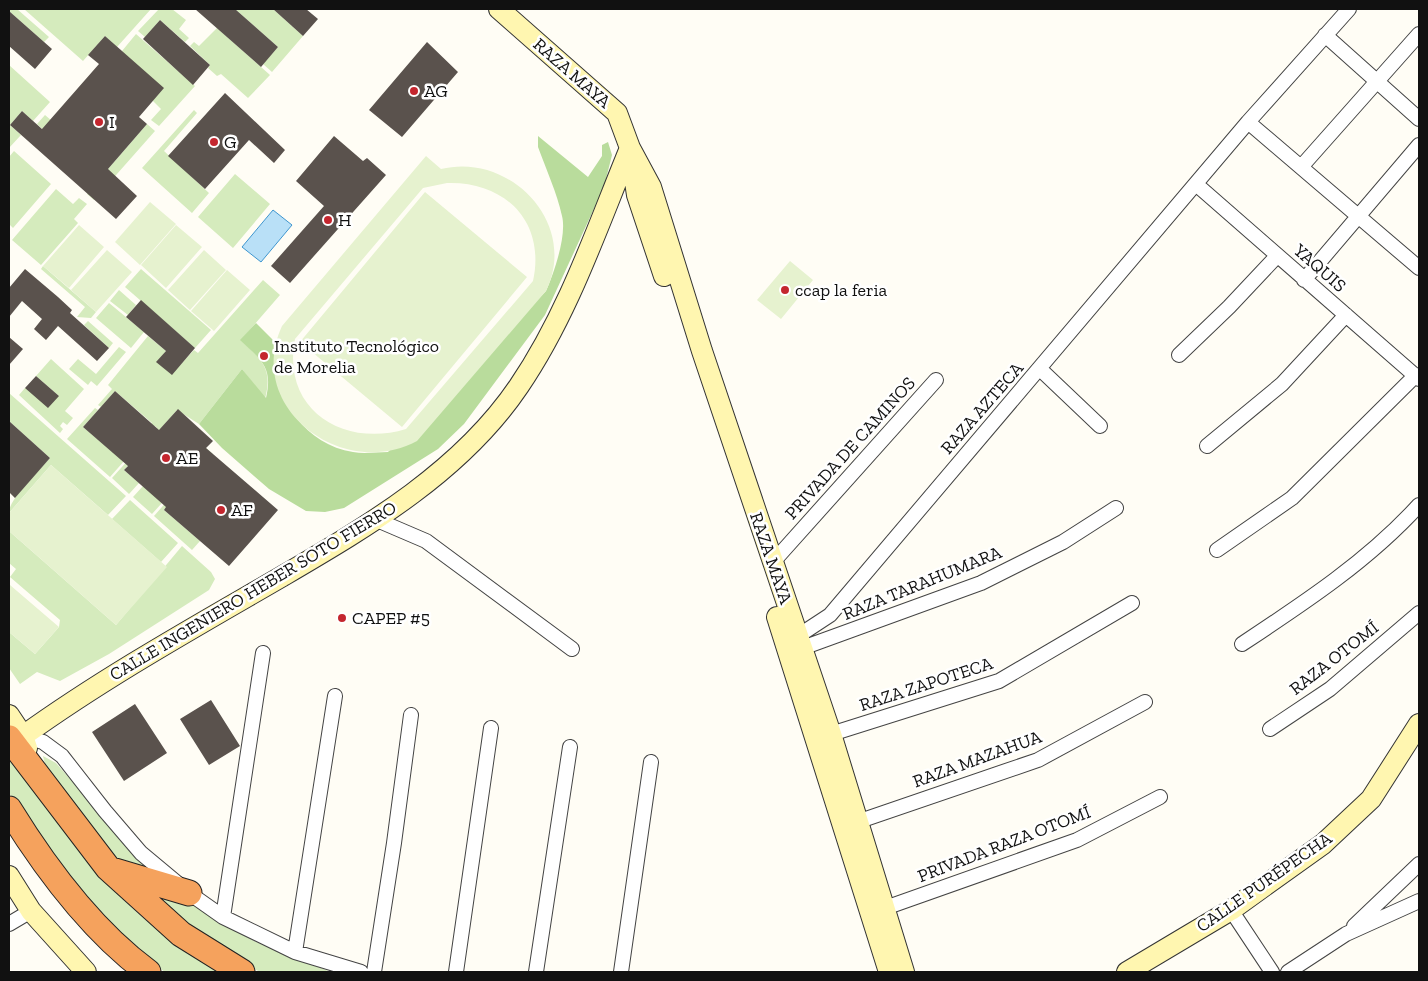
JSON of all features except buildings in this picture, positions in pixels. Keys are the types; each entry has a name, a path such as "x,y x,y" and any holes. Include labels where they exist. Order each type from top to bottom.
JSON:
{"highway":[{"path":"16,737 37,776 108,868 181,934 242,972"},
{"path":"9,809 24,834 83,911 108,938 148,972"},
{"path":"108,868 188,893"}],"street":[{"name":"RAZA MAYA","path":"499,9 617,113 630,148 651,187 702,351 773,562 793,645 831,734 851,824 889,972"},
{"name":"RAZA AZTECA","path":"793,645 830,615 1197,185 1248,122 1349,9"},
{"path":"1301,167 1419,34"},
{"path":"1324,35 1419,119"},
{"path":"1248,122 1419,268"},
{"path":"1304,280 1419,145"},
{"name":"RAZA MAYA","path":"630,148 637,195 793,645 851,824 885,908 904,972"},
{"name":"CALLE INGENIERO HEBER SOTO FIERRO","path":"16,737 74,698 377,520 446,466 484,429 518,388 545,343 569,297 630,148"},
{"name":"YAQUIS","path":"1197,185 1417,377"},
{"path":"1179,355 1229,307 1277,256"},
{"path":"1207,446 1282,384 1346,315"},
{"path":"1040,369 1100,426"},
{"path":"1217,550 1292,498 1417,377"},
{"name":"PRIVADA DE CAMINOS","path":"773,562 936,380"},
{"path":"1242,644 1327,587 1405,521 1419,505"},
{"name":"RAZA TARAHUMARA","path":"793,645 981,583 1062,542 1116,508"},
{"path":"377,520 426,541 572,649"},
{"name":"RAZA ZAPOTECA","path":"831,734 999,681 1132,602"},
{"name":"RAZA OTOMÍ","path":"1270,729 1330,689 1419,613"},
{"path":"223,917 263,653"},
{"path":"295,952 335,696"},
{"name":"RAZA MAZAHUA","path":"851,824 1038,760 1145,702"},
{"path":"9,715 16,737 43,742 62,756 141,853 188,893 223,917 295,952 361,972"},
{"path":"374,972 394,843 410,715"},
{"name":"CALLE PURÉPECHA","path":"1127,972 1231,910 1323,844 1371,799 1419,724"},
{"path":"456,972 491,728"},
{"path":"536,972 570,747"},
{"path":"621,972 651,762"},
{"name":"PRIVADA RAZA OTOMÍ","path":"885,908 1077,840 1160,797"},
{"path":"1346,934 1419,864"},
{"path":"9,876 31,910 85,972"},
{"path":"1288,972 1346,934 1419,901"},
{"path":"9,924 31,910"},
{"path":"1231,910 1272,972"}],"green space":[{"path":"9,9 17,9 49,37 44,42"},
{"path":"24,9 151,9 117,47 105,36 83,61"},
{"path":"159,9 172,9 186,20 179,29 189,38 185,42 160,20 145,37 138,31"},
{"path":"235,9 273,9 303,36 272,72 263,64 278,47"},
{"path":"217,28 270,75 248,98 221,74 217,76 208,68 210,65 190,46 194,42 199,46"},
{"path":"136,34 195,86 159,126 151,120 161,109 153,101 122,51"},
{"path":"9,65 50,102 33,121 22,111 10,125 21,135 9,148"},
{"path":"194,110 197,113 164,151 209,193 192,213 142,168"},
{"path":"45,115 108,169 147,124 155,131 94,200 87,194 99,180 37,124"},
{"path":"538,136 588,177 602,156 602,145 608,142 612,155 604,187 545,315 464,424 438,449 344,508 325,512 306,511 269,489 222,448 199,424 242,369 266,398 268,379 264,365 240,340 256,323 276,343 275,361 278,380 284,397 304,427 318,438 335,447 357,453 388,452 546,291 559,254 563,224 557,199 538,147"},
{"path":"14,151 51,184 13,228 9,224 9,157"},
{"path":"426,156 441,169 467,167 491,171 513,182 532,198 545,218 553,241 554,266 546,291 417,441 388,451 359,451 332,444 307,429 289,409 277,384 274,356 282,326","holes":["447,183 468,184 487,189 517,209 527,224 533,241 535,260 533,281 406,429 383,434 361,433 340,428 322,418 308,404 298,386 293,364 295,339 423,188"]},
{"path":"235,174 270,204 233,248 198,217"},
{"path":"56,189 73,204 79,198 87,204 74,219 78,223 41,265 12,240"},
{"path":"425,192 527,277 402,427 300,342"},
{"path":"150,202 176,224 140,265 115,242"},
{"path":"79,225 104,247 69,288 43,266"},
{"path":"176,225 202,247 166,288 141,265"},
{"path":"107,250 132,272 96,312 71,290"},
{"path":"204,250 226,270 190,310 168,290"},
{"name":"ccap la feria","path":"790,261 813,280 781,319 757,300"},
{"path":"43,266 96,312 91,318 77,317 85,307 41,269"},
{"path":"141,269 211,330 195,348 125,287"},
{"path":"227,270 250,290 214,331 191,311"},
{"path":"263,280 280,295 241,340 264,366 268,380 265,399 242,369 199,424 177,410 124,470 139,483 129,494 112,478 157,428 155,426 110,477 67,439 95,408 98,410 83,427 121,459 152,423 115,391 101,407 98,405 112,389 108,385 148,336 166,351 157,362 180,365 194,350 198,353"},
{"path":"119,290 136,305 128,315 110,301"},
{"path":"109,303 144,332 131,348 96,318"},
{"path":"88,321 113,343 109,348 84,325"},
{"path":"119,347 126,352 97,386 91,381 88,385 69,369 78,359 96,374"},
{"path":"51,359 84,389 65,411 73,418 67,425 63,422 60,426 63,429 60,433 19,395 25,388 59,396 36,376"},
{"path":"9,393 126,496 108,515 51,465 9,513 10,507 19,492 50,458 9,421"},
{"path":"206,448 213,454 164,510 200,541 192,550 154,516 207,456 188,469"},
{"path":"51,465 167,567 116,625 9,531 9,513"},
{"path":"189,473 152,514 133,497 143,486"},
{"path":"130,500 178,543 161,562 112,519"},
{"path":"9,531 116,625 182,546 211,572 215,579 209,590 109,654 60,681 37,672 20,684 9,668 9,632 35,654 59,627 60,620 10,577 16,569 9,563"},
{"path":"10,585 59,627 35,654 9,632"},
{"path":"9,754 96,869 128,904 161,932 221,972 165,972 136,951 107,924 29,824 9,793"},
{"path":"43,756 56,763 160,881 110,859 47,772"},
{"path":"130,880 184,899 254,941 331,972 260,972 212,946"}],"water":[{"path":"273,210 292,225 261,262 242,247"}],"place":[{"name":"AG","path":"414,91"},
{"name":"I","path":"99,122"},
{"name":"G","path":"214,142"},
{"name":"H","path":"328,220"},
{"name":"ccap la feria","path":"785,290"},
{"name":"Instituto Tecnológico de Morelia","path":"264,356"},
{"name":"AE","path":"166,458"},
{"name":"AF","path":"221,510"},
{"name":"CAPEP #5","path":"342,618"}]}
